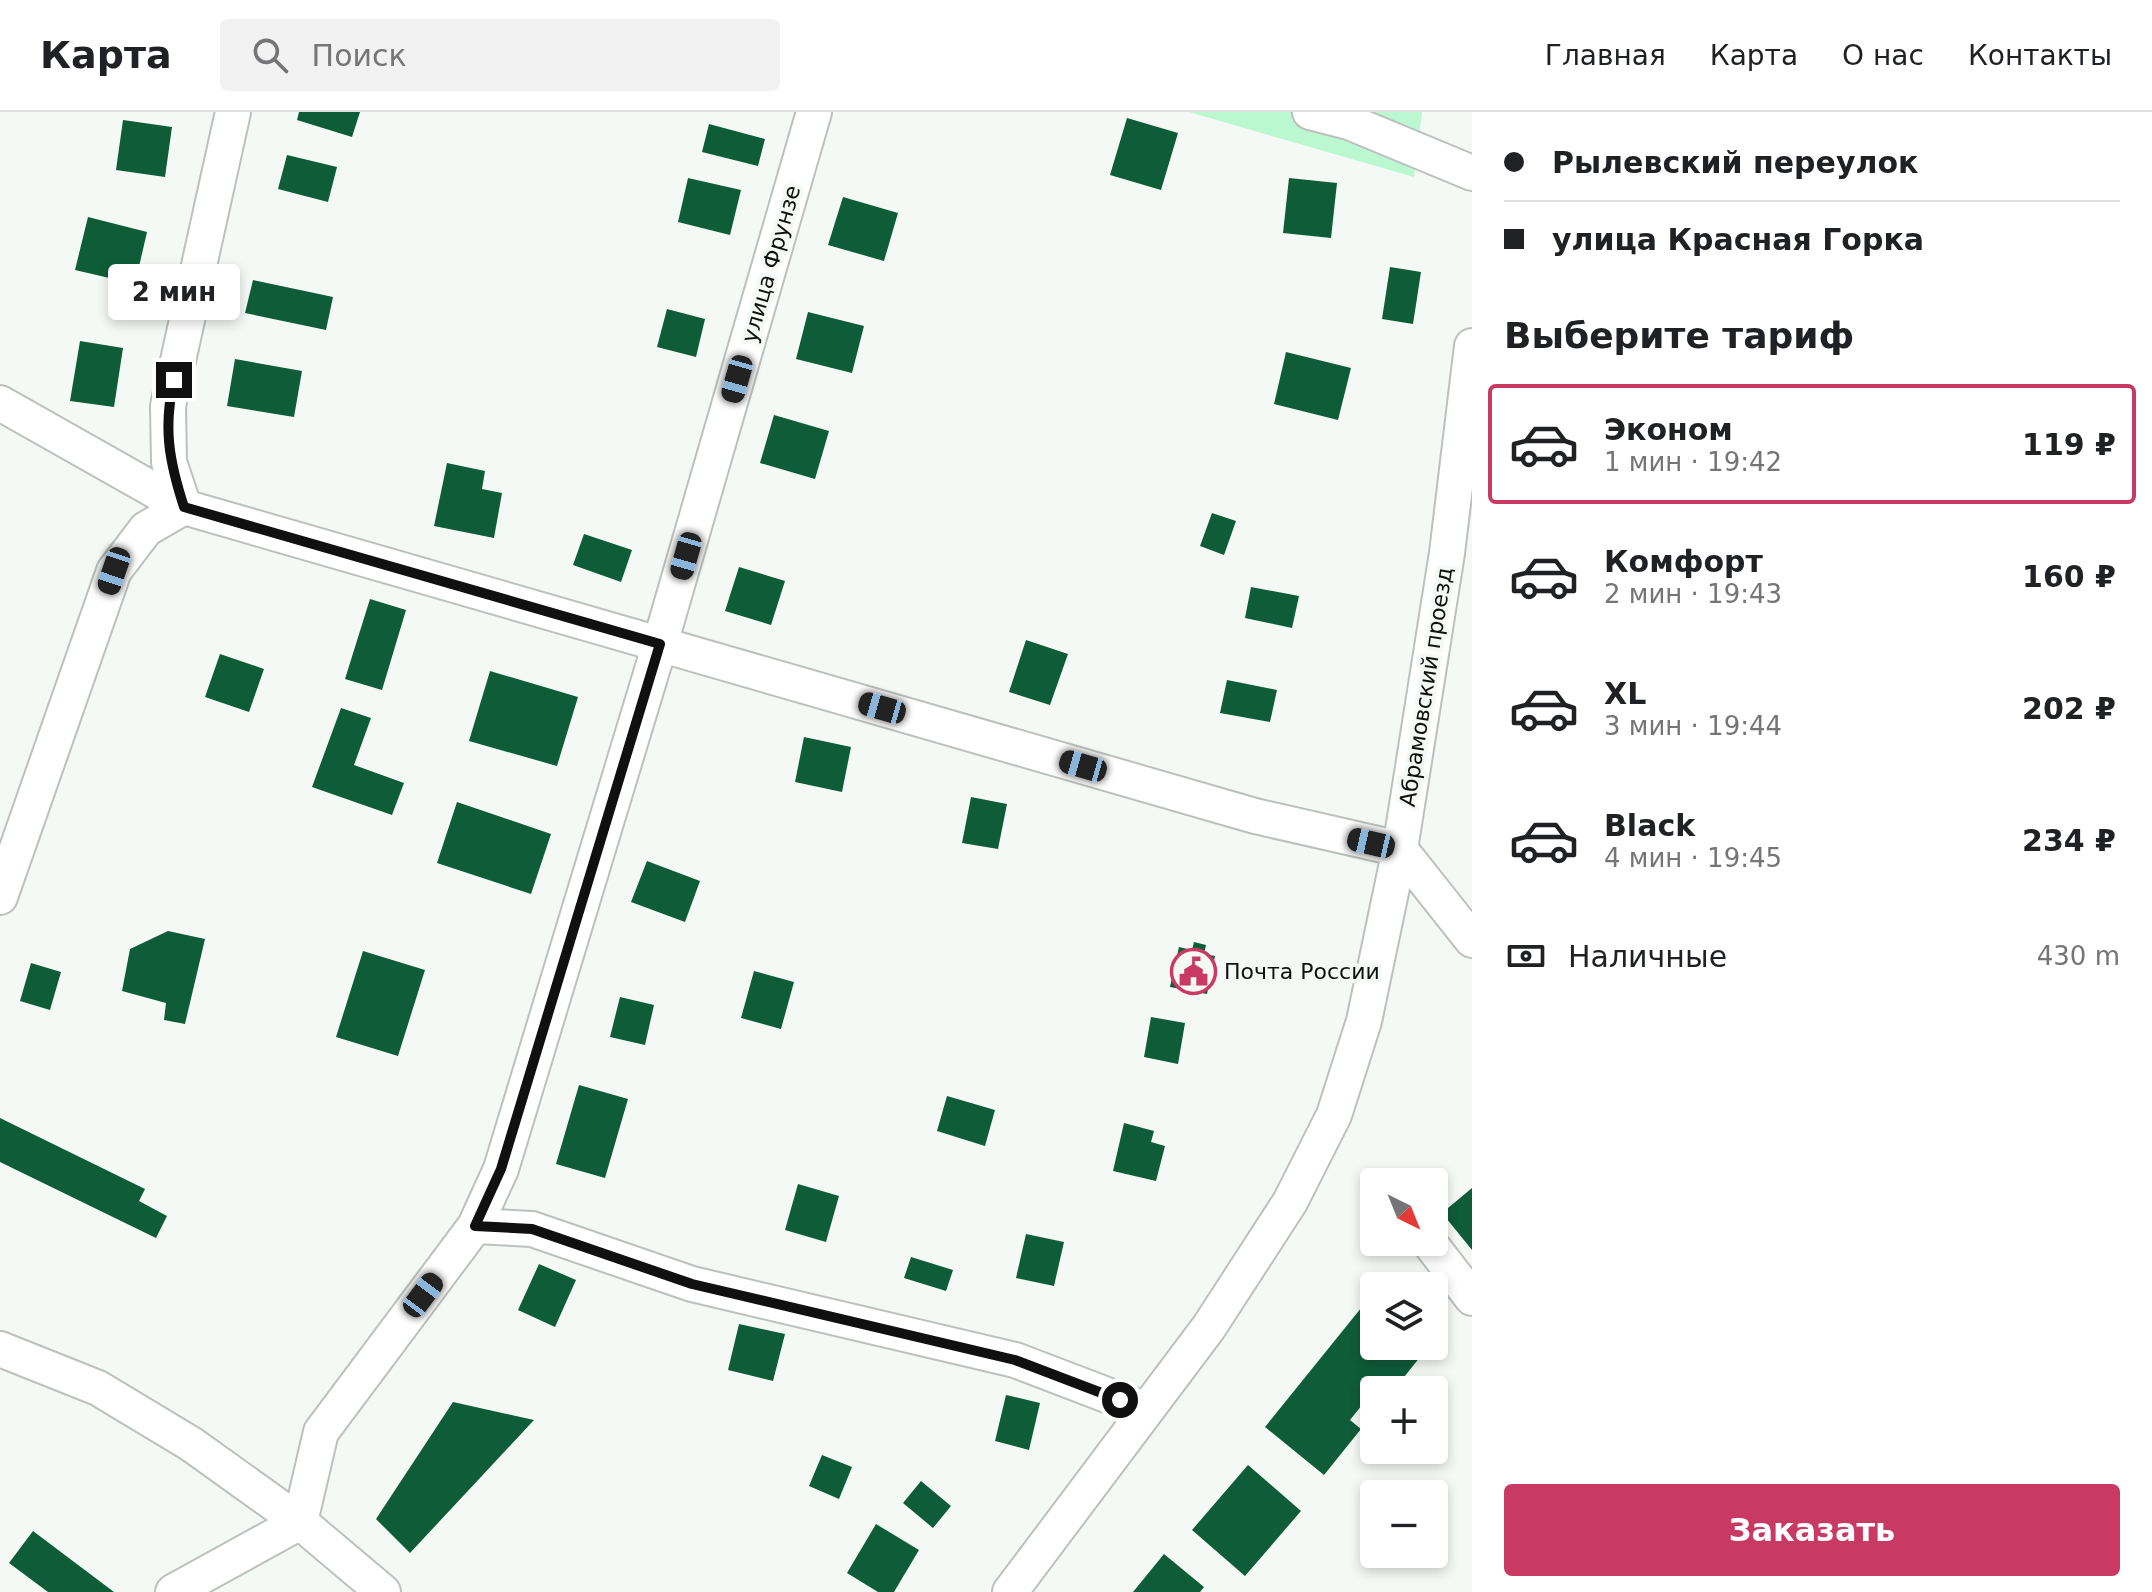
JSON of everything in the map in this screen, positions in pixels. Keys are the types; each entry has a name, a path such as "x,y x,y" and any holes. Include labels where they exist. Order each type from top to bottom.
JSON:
{"street":[{"path":"184,507 169,462 168,406 233,112"},
{"name":"улица Фрунзе","path":"300,1522 321,1432 475,1226 501,1169 660,644 814,112"},
{"path":"1310,112 1349,122 1472,173"},
{"name":"Абрамовский проезд","path":"1010,1592 1209,1327 1290,1202 1334,1115 1364,1021 1400,849 1447,553 1472,346"},
{"path":"0,403 184,507 1255,816 1400,849 1472,940"},
{"path":"0,897 114,571 146,529 184,507"},
{"path":"475,1226 532,1229 692,1284 1015,1360 1146,1410"},
{"path":"1440,1256 1472,1298"},
{"path":"0,1349 98,1388 191,1444 300,1522 383,1592"},
{"path":"173,1592 300,1522"}],"green space":[{"path":"1189,112 1422,112 1414,177"}],"building":[{"path":"299,112 360,112 352,137 297,120"},
{"path":"1127,118 1178,133 1161,190 1110,175"},
{"path":"123,120 172,127 165,177 116,170"},
{"path":"709,124 765,139 758,166 702,152"},
{"path":"287,155 337,167 328,202 278,189"},
{"path":"688,178 741,190 730,235 678,222"},
{"path":"1289,178 1337,183 1331,238 1283,233"},
{"path":"843,197 898,213 884,261 828,245"},
{"path":"88,217 147,232 135,284 75,270"},
{"path":"1390,267 1421,272 1413,324 1382,319"},
{"path":"253,280 333,297 326,330 245,313"},
{"path":"667,309 705,319 696,357 657,347"},
{"path":"808,312 864,326 852,373 796,359"},
{"path":"80,341 123,348 114,407 70,401"},
{"path":"1286,352 1351,368 1338,420 1274,404"},
{"path":"235,359 302,371 294,417 227,406"},
{"path":"774,415 829,431 815,479 760,463"},
{"path":"447,463 485,471 482,489 502,493 494,538 434,526"},
{"path":"1212,513 1236,521 1224,555 1200,546"},
{"path":"584,534 632,550 621,582 573,565"},
{"path":"739,567 785,581 771,625 725,611"},
{"path":"1251,587 1299,596 1292,628 1245,618"},
{"path":"370,599 406,610 382,690 345,679"},
{"path":"1026,640 1068,654 1050,705 1009,692"},
{"path":"220,654 264,669 249,712 205,697"},
{"path":"490,671 578,697 557,766 469,741"},
{"path":"1227,680 1277,690 1270,722 1220,713"},
{"path":"341,708 371,718 354,765 404,783 392,815 312,787"},
{"path":"804,737 851,747 842,792 795,782"},
{"path":"971,797 1007,804 998,849 962,843"},
{"path":"457,802 551,834 531,894 437,863"},
{"path":"647,861 700,881 685,922 631,902"},
{"path":"168,931 205,939 185,1024 164,1020 166,1003 122,991 130,949"},
{"name":"Почта России","path":"1194,942 1206,945 1204,954 1215,956 1207,994 1170,987 1179,947 1192,950"},
{"path":"363,951 425,970 398,1056 336,1037"},
{"path":"31,963 61,972 50,1010 20,1001"},
{"path":"754,971 794,982 781,1029 741,1018"},
{"path":"620,997 654,1005 645,1045 610,1037"},
{"path":"1151,1017 1185,1023 1178,1064 1144,1057"},
{"path":"579,1085 628,1099 605,1178 556,1164"},
{"path":"947,1096 995,1110 985,1146 937,1131"},
{"path":"0,1118 145,1189 139,1201 167,1216 156,1238 0,1162"},
{"path":"1124,1123 1154,1131 1151,1142 1165,1146 1156,1181 1113,1171"},
{"path":"798,1184 839,1196 826,1242 785,1230"},
{"path":"1472,1188 1472,1250 1448,1220 1448,1208"},
{"path":"1026,1234 1064,1242 1054,1286 1016,1278"},
{"path":"911,1257 953,1270 946,1291 904,1278"},
{"path":"539,1264 576,1280 555,1327 518,1310"},
{"path":"1360,1309 1360,1360 1418,1360 1405,1376 1360,1376 1360,1408 1350,1420 1360,1430 1324,1475 1265,1427"},
{"path":"739,1324 785,1334 773,1381 728,1370"},
{"path":"1006,1395 1040,1403 1029,1450 995,1441"},
{"path":"453,1402 534,1420 410,1553 376,1519"},
{"path":"822,1455 852,1467 839,1499 809,1486"},
{"path":"1248,1465 1301,1511 1245,1576 1192,1530"},
{"path":"921,1481 951,1506 933,1528 903,1503"},
{"path":"876,1524 919,1550 894,1592 878,1592 847,1573"},
{"path":"33,1531 114,1592 48,1592 9,1563"},
{"path":"1164,1554 1204,1587 1200,1592 1133,1592"}],"place":[{"name":"Почта России","path":"1193,971"}],"route":[{"path":"174,380 168,406 169,462 184,507 660,644 501,1169 475,1226 532,1229 692,1284 1015,1360 1120,1400"}]}
